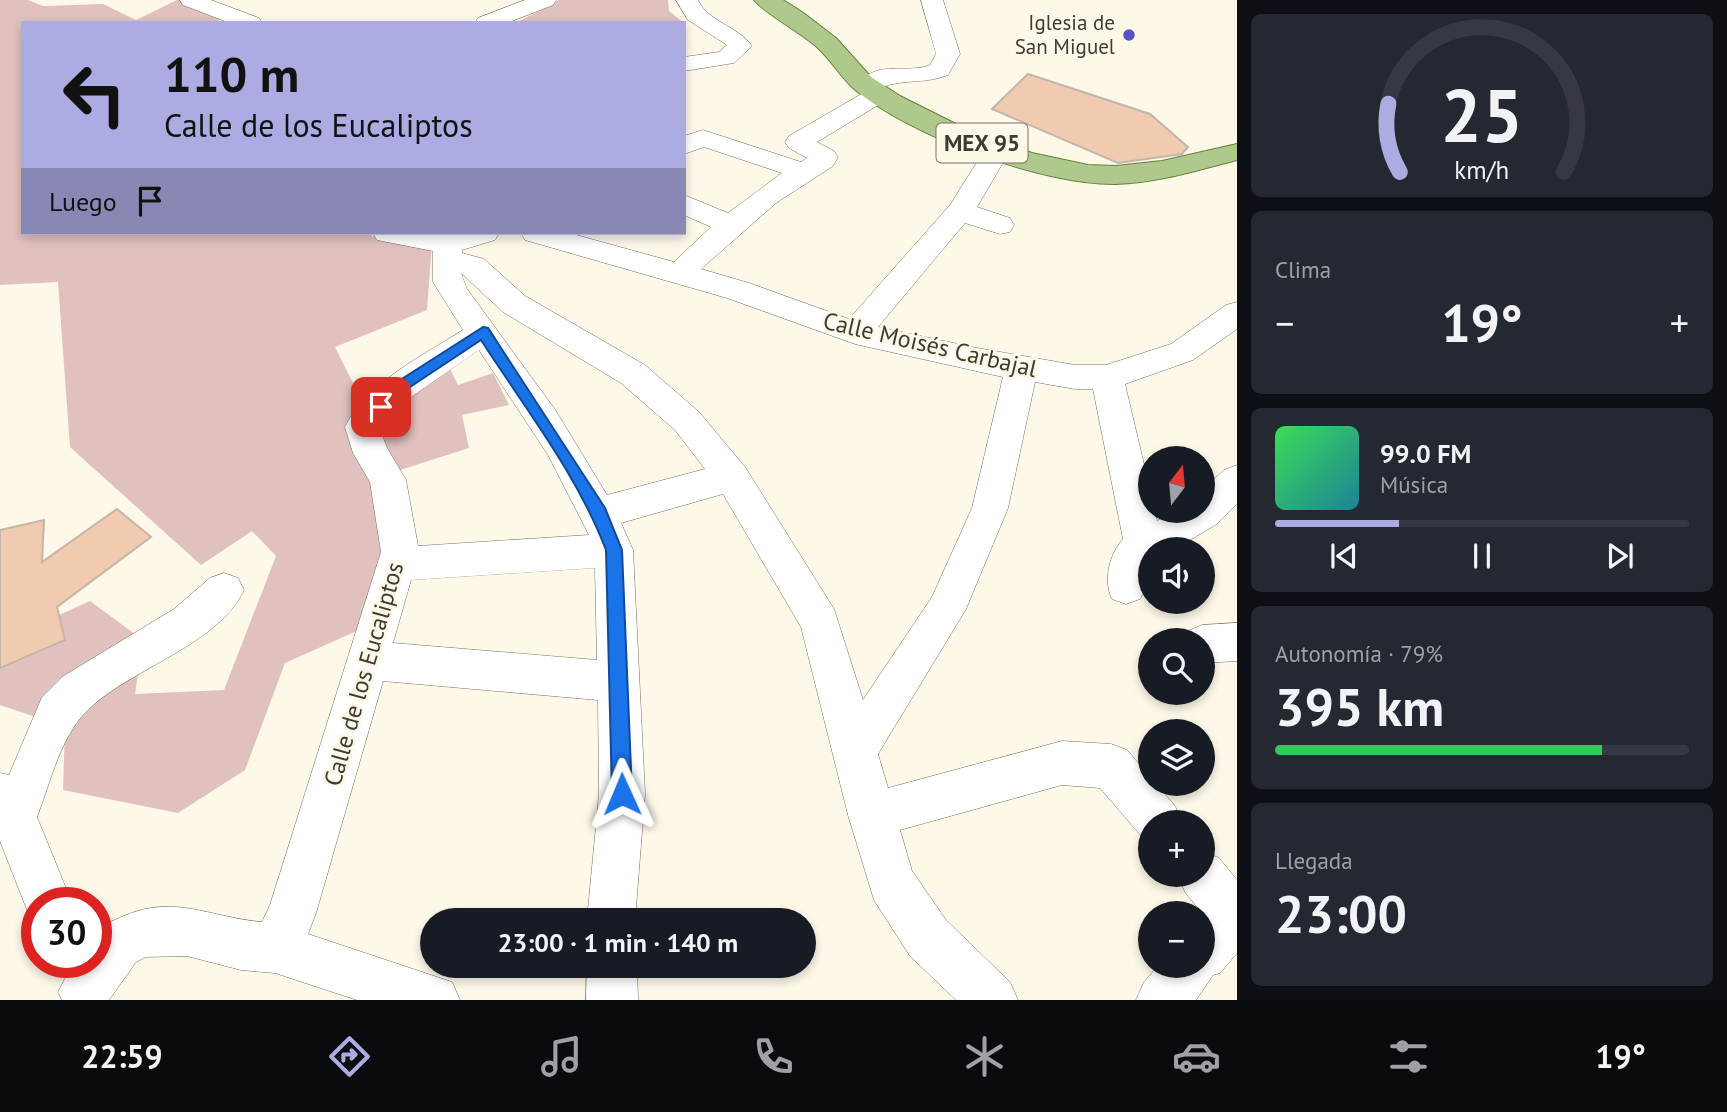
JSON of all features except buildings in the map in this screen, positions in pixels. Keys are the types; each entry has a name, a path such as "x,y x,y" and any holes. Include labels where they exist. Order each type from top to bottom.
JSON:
{"main road":[{"name":"MEX 95","path":"766,0 805,24 836,52 864,85 876,88 954,133 1065,171 1115,175 1159,171 1237,152"}],"street":[{"path":"191,0 246,21"},
{"path":"491,21 545,0"},
{"path":"686,64 726,58 740,46 732,35 696,18 690,12 687,0"},
{"path":"680,273 729,224 825,157 798,142 893,75 927,75 939,70 948,54 932,0"},
{"path":"686,145 703,138 803,171"},
{"path":"855,333 960,211 998,149"},
{"path":"686,205 729,224"},
{"path":"960,211 1000,225"},
{"path":"393,235 448,252 473,266 514,304 632,373 687,421 733,477 820,622 891,883 929,938 992,1000"},
{"path":"448,252 481,235"},
{"name":"Calle Moisés Carbajal","path":"542,235 738,290 855,333 1021,369 1074,377 1107,377 1182,352 1237,313"},
{"path":"448,252 449,285 483,332 607,531 619,682 622,794 612,908"},
{"name":"Calle de los Eucaliptos","path":"275,948 292,913 400,552 388,480 371,453 362,427 399,388 483,332"},
{"path":"856,749 952,597 990,508 1021,369"},
{"path":"1107,377 1142,537"},
{"path":"396,564 607,531 733,477"},
{"path":"1162,537 1204,513 1237,480"},
{"path":"1126,587 1131,558 1138,552"},
{"path":"41,887 7,804 57,712 77,691 188,622 224,590"},
{"path":"1215,643 1237,642"},
{"path":"369,660 619,682"},
{"path":"871,814 1062,763 1111,766 1149,810"},
{"path":"1212,887 1237,916 1215,941"},
{"path":"81,985 118,944 143,932 187,931 241,945 275,948 434,1000"},
{"path":"612,978 612,1000"},
{"path":"1162,1000 1181,978"}],"shaded area":[{"path":"0,0 28,0 43,6 103,4 136,20 177,0 183,0 224,18 218,21 21,21 21,235 371,235 432,243 427,310 335,347 358,393 445,359 458,385 493,373 509,405 462,415 469,448 397,471 379,621 285,663 245,770 178,813 63,790 65,727 0,705 0,668 65,640 59,615 90,601 143,640 135,694 224,690 276,556 252,531 201,565 70,447 58,282 0,285"},
{"path":"559,0 668,0 669,11 682,21 520,21"}],"place":[{"name":"Iglesia de San Miguel","path":"1129,35"}],"route":[{"path":"381,407 399,388 483,332 570,464 600,513 614,550 622,794"}]}
